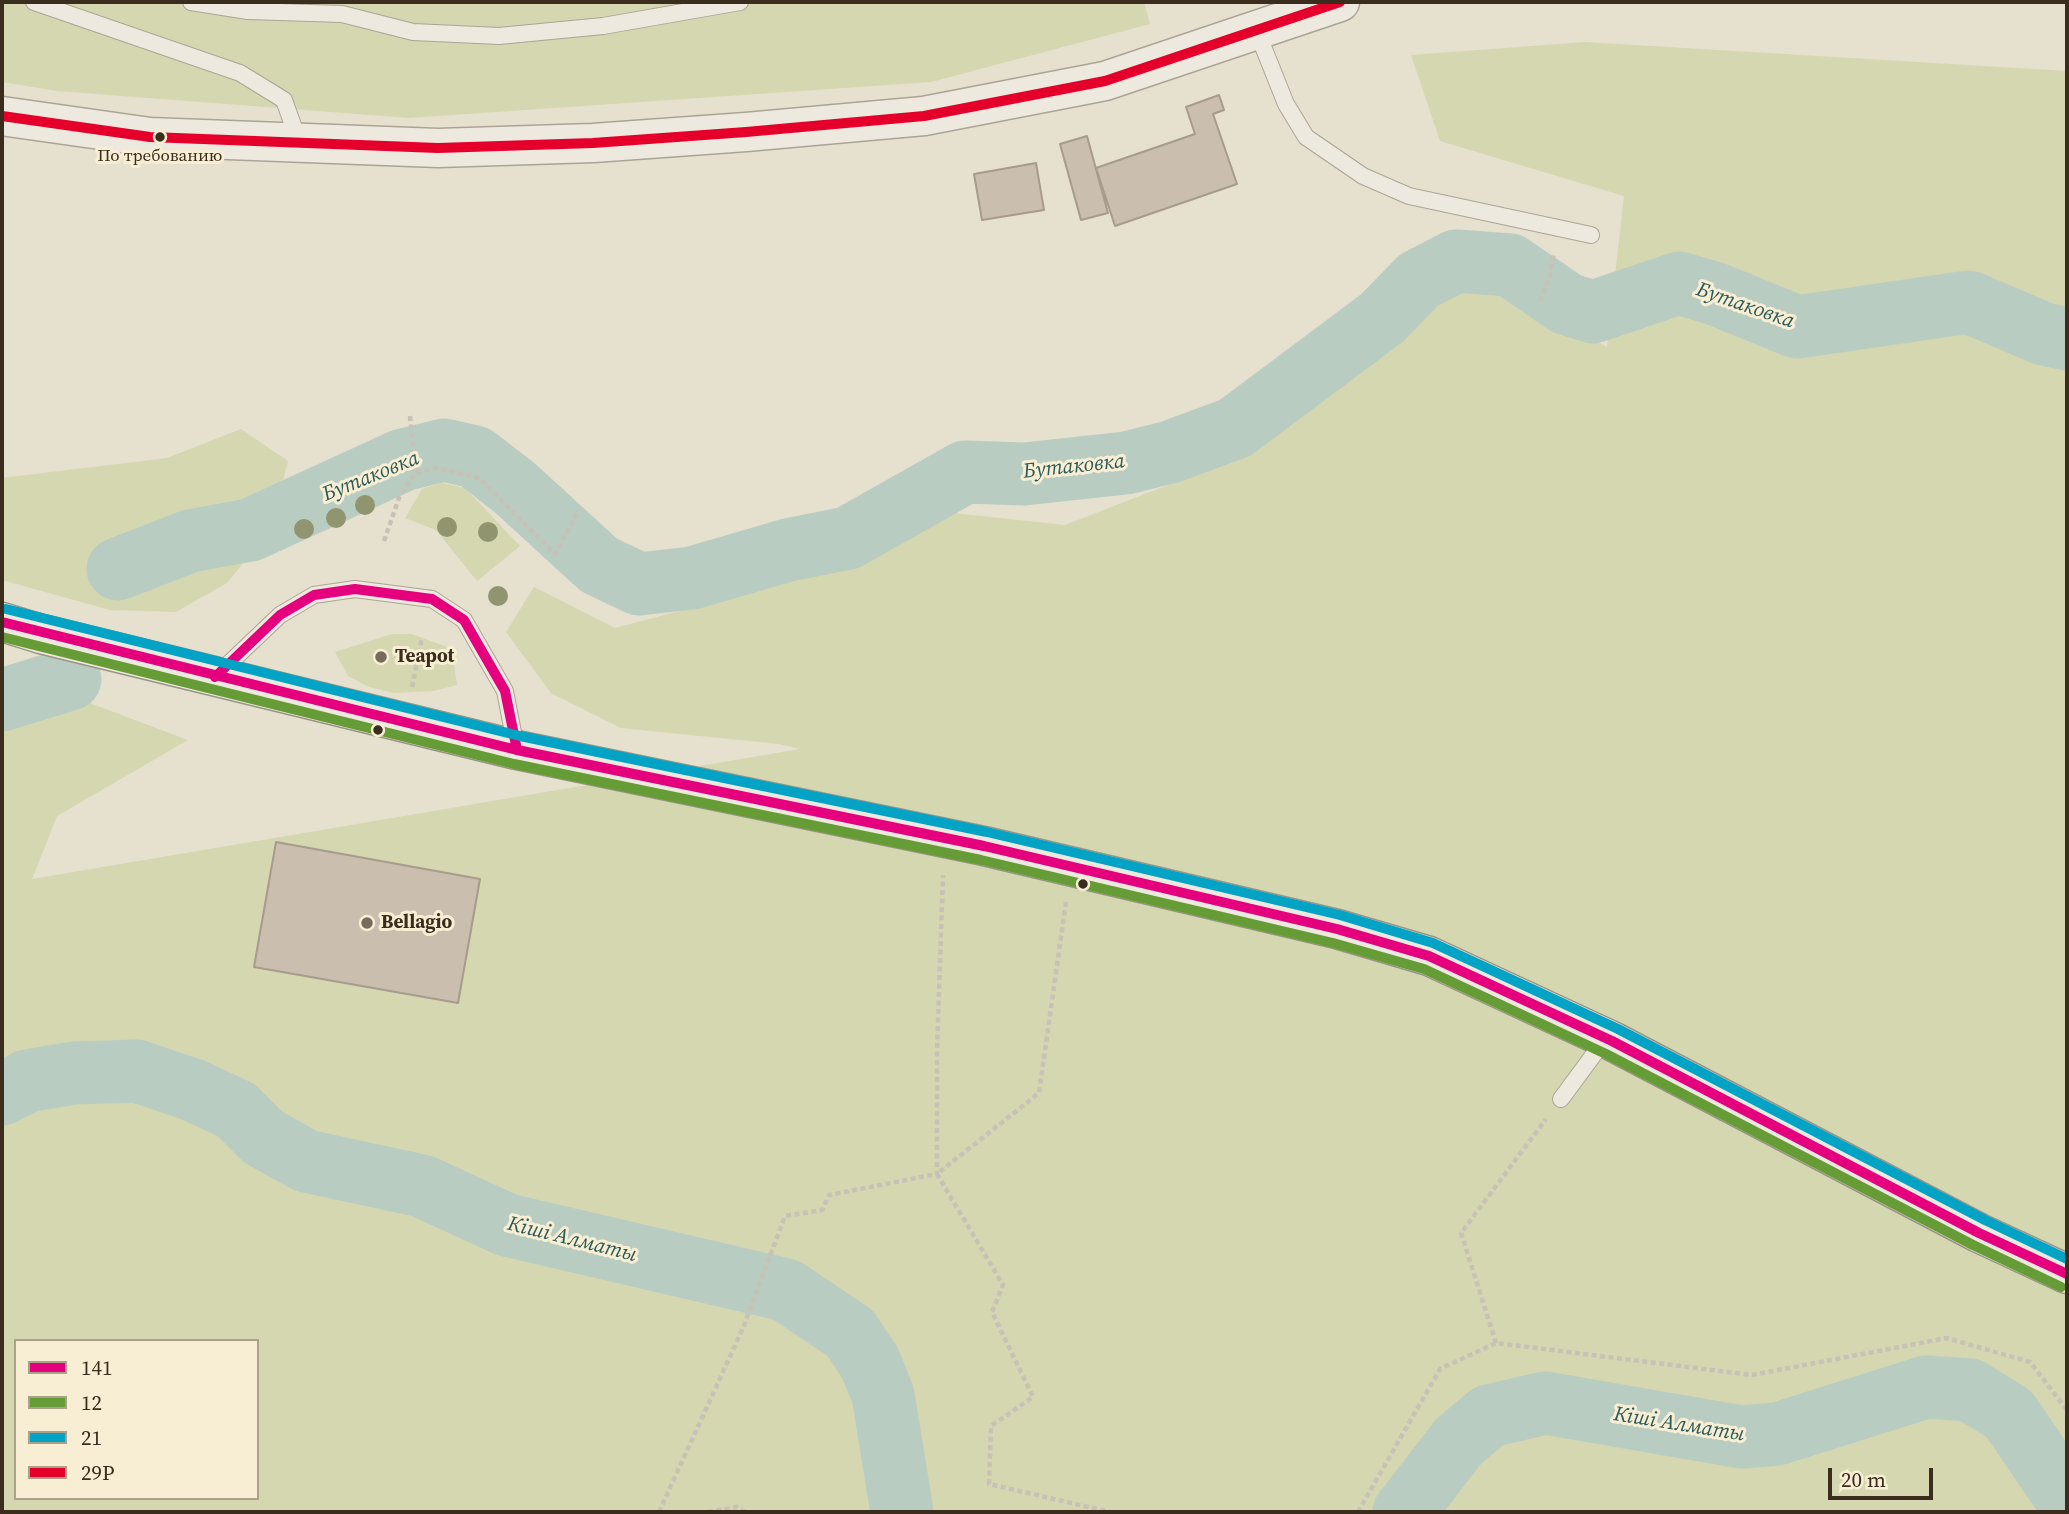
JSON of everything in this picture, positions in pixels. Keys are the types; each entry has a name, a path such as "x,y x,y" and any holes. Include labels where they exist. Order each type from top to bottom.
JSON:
{"main road":[{"path":"2,116 139,136 438,148 593,143 924,116 1105,81 1330,3"},
{"path":"2,622 112,652 517,750 945,838 1324,926 1429,956 1606,1038 1979,1233 2067,1274"}],"lane":[{"path":"34,2 240,73 284,100 299,142"},
{"path":"191,2 248,11 342,14 413,32 499,36 603,26 740,2"},
{"path":"1256,29 1286,104 1306,137 1363,176 1409,196 1591,236"},
{"path":"215,677 280,615 314,595 355,589 432,600 464,620 505,691 517,750"},
{"path":"1561,1100 1606,1038"}],"path":[{"path":"1540,301 1549,279"},
{"path":"410,416 416,473"},
{"path":"384,541 400,495 416,473 437,468 479,478 555,554 579,510"},
{"path":"410,694 422,637"},
{"path":"945,838 937,1051 937,1174 1003,1285 992,1312 1032,1396 991,1426 989,1484 1110,1512"},
{"path":"659,1512 743,1328 785,1216 822,1210 829,1195 937,1174 1039,1093 1071,867"},
{"path":"1496,1343 1461,1233 1561,1100"},
{"path":"1358,1512 1440,1369 1496,1343 1752,1375 1947,1338 2031,1362 2067,1410"},
{"path":"708,1512 737,1507 745,1512"}],"green space":[{"path":"2,2 1144,2 1150,24 931,82 409,118 57,91 2,82"},
{"path":"1585,42 2067,71 2067,1512 2,1512 2,670 188,740 57,816 32,879 800,749 779,744 621,728 551,693 506,632 534,587 615,628 801,579 953,513 1065,525 1235,459 1372,338 1468,274 1607,347 1624,196 1440,141 1411,55"},
{"path":"241,429 288,461 271,529 227,583 176,612 110,610 2,580 2,478 167,458"},
{"path":"442,483 465,488 520,546 477,581 436,530 405,518 422,489"},
{"path":"392,634 411,634 445,646 453,658 457,685 433,691 394,693 369,687 348,676 335,652"}],"building":[{"path":"1219,95 1224,110 1213,114 1237,184 1115,226 1096,168 1195,134 1186,107"},
{"path":"1087,136 1108,213 1081,220 1060,144"},
{"path":"1036,163 1044,210 982,220 974,174"},
{"name":"Bellagio","path":"276,842 480,879 458,1003 254,967"}],"waterway":[{"name":"Бутаковка","path":"118,569 190,541 250,530 403,460 444,450 475,457 515,488 599,565 639,584 692,578 788,550 848,538 965,472 1024,474 1126,463 1170,452 1235,428 1382,318 1419,280 1456,261 1510,265 1567,304 1593,312 1679,283 1716,294 1797,327 1969,302 2044,334 2067,339"},
{"name":"Бутаковка","path":"2,700 70,679"},
{"name":"Кіші Алматы","path":"2,1094 27,1081 74,1073 137,1071 193,1090 236,1110 263,1137 306,1161 422,1186 507,1225 786,1290 850,1333 870,1363 883,1395 902,1512"},
{"name":"Кіші Алматы","path":"1404,1512 1459,1441 1489,1416 1545,1403 1742,1437 1777,1434 1926,1387 1970,1390 2009,1414 2067,1499"}],"transit line":[{"name":"29P","path":"2,116 150,137 438,148 593,143 746,132 924,116 1105,81 1340,2"},
{"name":"141","path":"215,677 280,615 314,595 355,589 432,599 464,620 505,691 517,750"},
{"name":"21","path":"6,609 520,736 987,832 1340,915 1433,943 1618,1029 1985,1220 2067,1259"},
{"name":"141","path":"2,622 517,750 984,846 1337,929 1429,956 1612,1041 1979,1233 2067,1274"},
{"name":"12","path":"2,637 514,764 981,860 1333,943 1424,969 1606,1054 1973,1245 2061,1287"}],"place":[{"name":"По требованию","path":"160,137"},
{"name":"Teapot","path":"381,657"},
{"name":"Bellagio","path":"367,923"}]}
